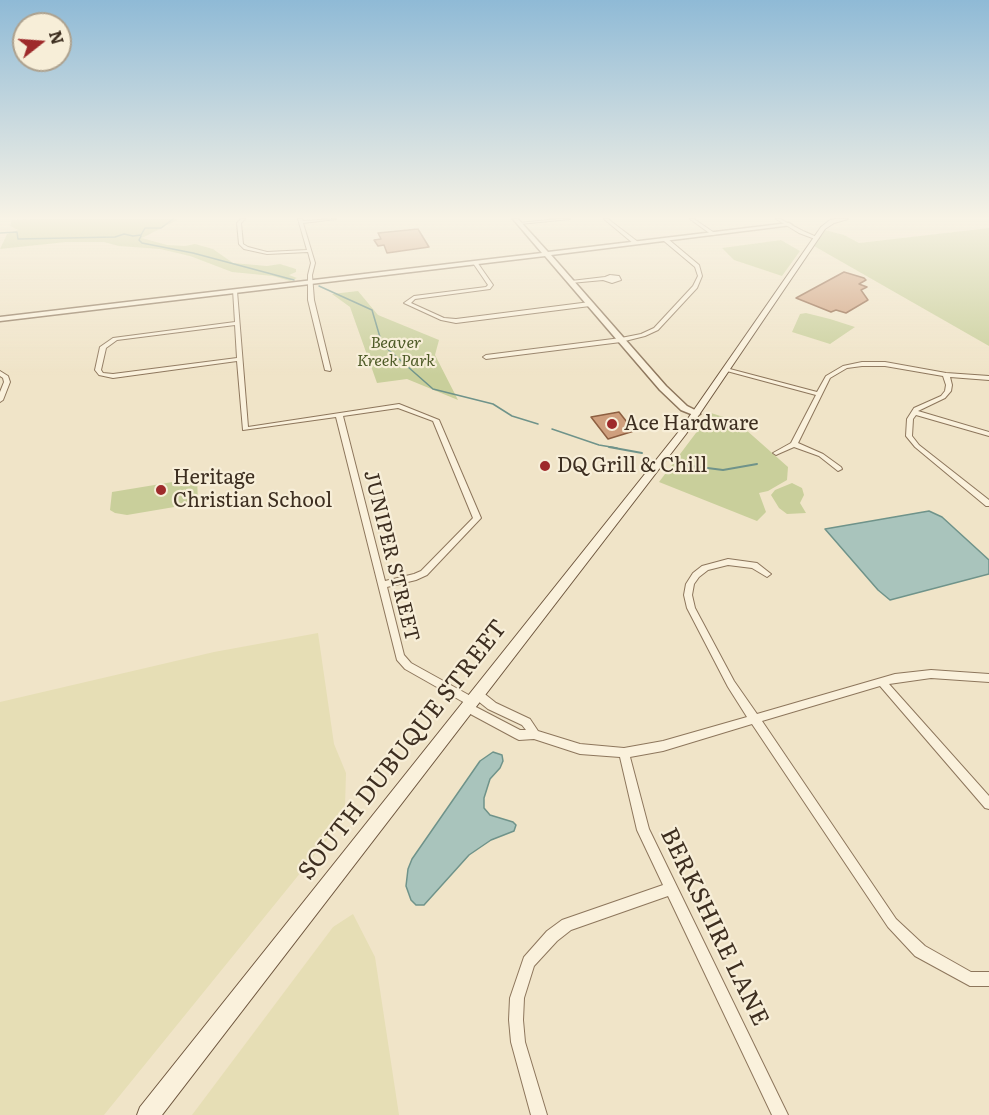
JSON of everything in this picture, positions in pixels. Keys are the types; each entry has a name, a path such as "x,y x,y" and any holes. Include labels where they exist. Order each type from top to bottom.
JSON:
{"main road":[{"name":"SOUTH DUBUQUE STREET","path":"148,1115 696,414 794,271"}],"street":[{"path":"311,271 311,300 328,370"},
{"path":"0,319 406,271"},
{"path":"481,271 489,283 488,288 414,298 407,303 443,319 456,321 590,304"},
{"path":"562,271 663,388 684,408 696,414"},
{"path":"486,357 621,340 643,335 656,329 699,280 698,271"},
{"path":"571,282 605,278"},
{"path":"235,291 245,429 399,406 434,418 476,515 476,521 424,573 382,585"},
{"path":"237,323 115,339 103,347 98,370 105,375 117,375 240,359"},
{"path":"776,453 794,444 832,373 853,365 885,364 946,375 989,378"},
{"path":"726,370 819,394"},
{"path":"0,373 6,377 7,382 0,400"},
{"path":"946,375 949,388 945,395 921,405 914,412 908,427 909,436 913,442 989,504"},
{"path":"914,412 989,435"},
{"name":"JUNIPER STREET","path":"339,415 402,662 472,701"},
{"path":"794,444 821,455 838,469"},
{"path":"767,574 754,565 728,562 696,575 690,584 688,595 691,608 721,665 753,719 892,923 920,951 970,978 989,979"},
{"path":"472,701 519,735 534,734 580,749 624,753 663,746 882,681 931,674 989,678"},
{"path":"882,681 989,804"},
{"path":"472,701 492,706 526,722 534,734"},
{"name":"BERKSHIRE LANE","path":"624,753 643,830 780,1115"},
{"path":"539,1115 518,1042 516,1020 517,998 529,962 552,936 567,925 671,889"}],"shaded area":[{"path":"318,633 334,744 346,773 345,807 327,840 104,1115 0,1115 0,702 214,652"},
{"path":"353,914 375,957 399,1115 192,1115 333,927"}],"green space":[{"path":"229,271 296,271 289,275 297,278 290,281 273,276"},
{"path":"767,271 786,271 782,276"},
{"path":"858,271 989,271 989,346"},
{"name":"Beaver Kreek Park","path":"358,291 378,315 439,340 435,355 458,400 407,379 377,383 350,307 332,294"},
{"path":"806,313 855,327 830,344 792,332 800,314"},
{"path":"711,413 742,423 745,429 788,467 787,480 768,491 759,493 766,512 757,521 659,482"},
{"path":"197,478 198,503 127,515 110,510 112,492"},
{"path":"792,483 802,488 804,495 800,503 806,513 787,514 779,508 771,495 775,490"}],"water":[{"path":"929,511 942,517 989,560 989,574 890,600 878,590 825,529"},
{"path":"493,752 502,755 503,761 490,779 484,798 484,808 490,815 513,822 516,825 514,831 491,840 469,855 424,905 416,905 411,900 406,886 412,859 480,761"}],"building":[{"path":"844,272 866,280 859,284 867,287 861,290 868,300 846,313 836,310 831,312 796,298"},
{"name":"Ace Hardware","path":"619,412 634,431 608,439 591,417"}],"waterway":[{"path":"260,271 294,280"},
{"path":"319,286 372,310 382,344 433,389 493,404 512,416 538,424"},
{"path":"552,429 599,445 617,448"},
{"path":"609,447 642,453"},
{"path":"684,465 723,470 757,464"}],"place":[{"name":"Ace Hardware","path":"612,424"},
{"name":"DQ Grill & Chill","path":"545,466"},
{"name":"Heritage Christian School","path":"161,490"}]}
